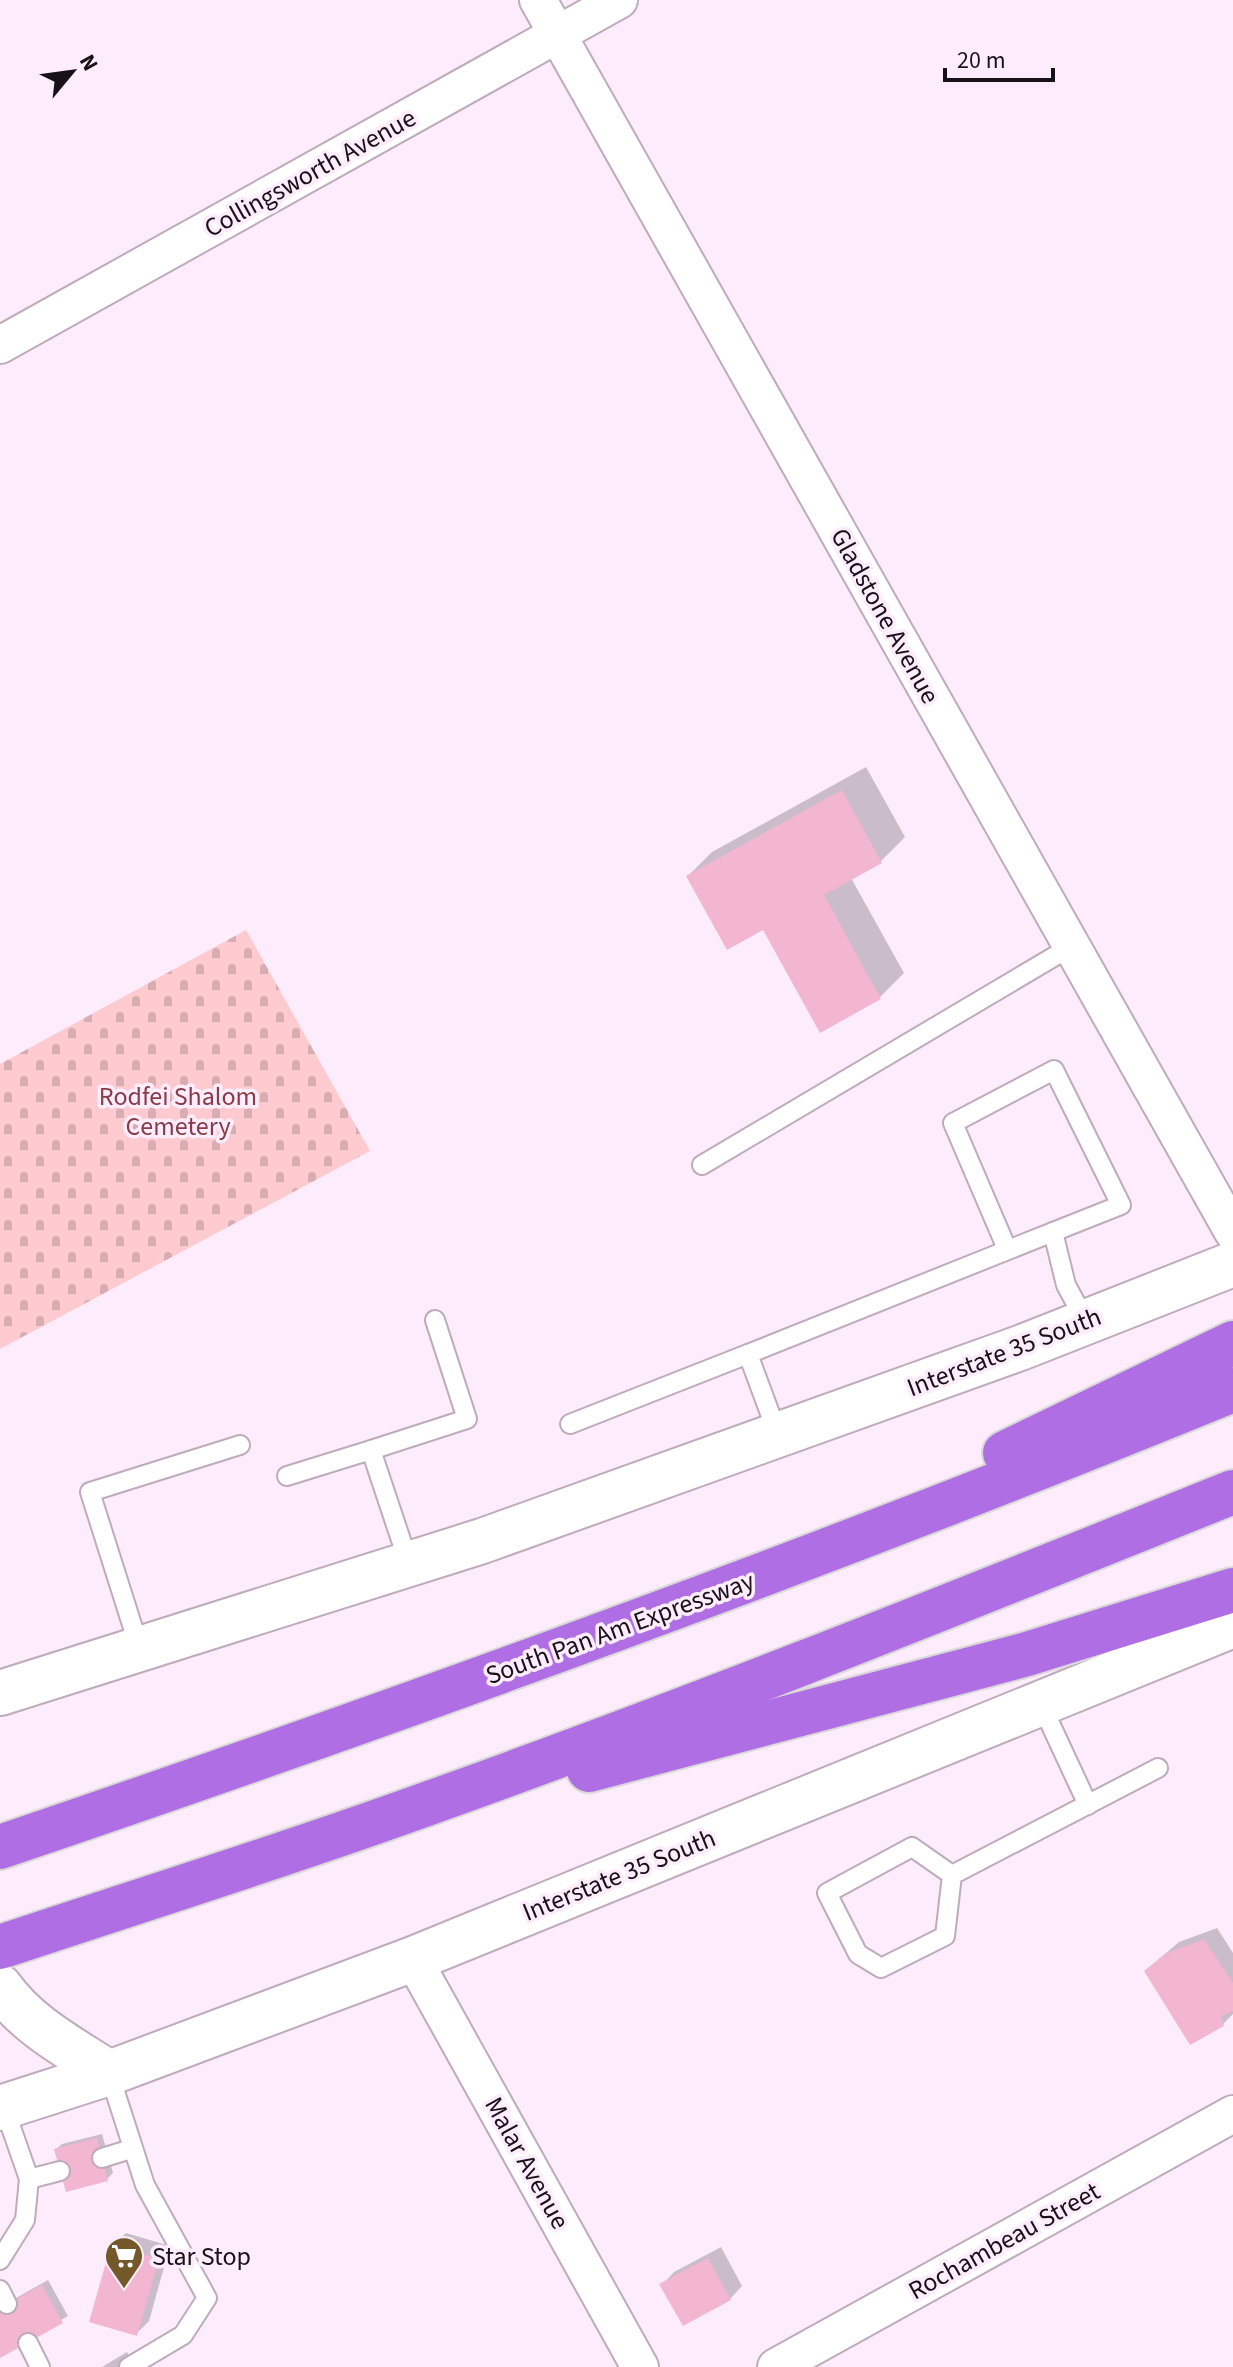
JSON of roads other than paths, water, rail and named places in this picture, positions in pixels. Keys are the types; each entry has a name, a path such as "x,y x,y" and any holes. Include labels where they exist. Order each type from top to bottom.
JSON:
{"highway":[{"path":"687,1605 1233,1343"},
{"name":"South Pan Am Expressway","path":"0,1847 687,1605 1233,1390"},
{"path":"0,1947 369,1824 892,1629 1233,1492"},
{"path":"369,1824 727,1735 1012,1659 1233,1590"}],"main road":[{"name":"Interstate 35 South","path":"0,1693 409,1564 778,1435 1086,1322 1233,1264"},
{"name":"Interstate 35 South","path":"2,2108 109,2073 413,1959 1233,1625"},
{"path":"0,1987 16,2009 41,2030 109,2073"}],"street":[{"name":"Gladstone Avenue","path":"538,0 1233,1232"},
{"name":"Collingsworth Avenue","path":"0,345 619,0"},
{"name":"Malar Avenue","path":"413,1959 640,2367"},
{"name":"Rochambeau Street","path":"776,2367 1233,2114"}],"lane":[{"path":"702,1165 1072,946"},
{"path":"570,1424 1121,1205 1054,1070 953,1123 1007,1249"},
{"path":"1053,1232 1066,1285 1086,1322"},
{"path":"287,1476 467,1419 435,1320"},
{"path":"748,1354 778,1435"},
{"path":"140,1650 90,1492 240,1445"},
{"path":"371,1450 409,1564"},
{"path":"1041,1704 1088,1805"},
{"path":"952,1875 1158,1768"},
{"path":"912,1847 952,1875 945,1936 881,1968 858,1954 827,1893 912,1847"},
{"path":"109,2073 131,2149 164,2222 207,2298 183,2335 129,2367"},
{"path":"0,2260 25,2220 29,2179 2,2108"},
{"path":"102,2158 131,2149"},
{"path":"29,2179 60,2171"},
{"path":"28,2343 40,2367"}],"place":[{"name":"Star Stop","path":"124,2290"}],"park label":[{"name":"Rodfei Shalom Cemetery","path":"178,1111"}]}
